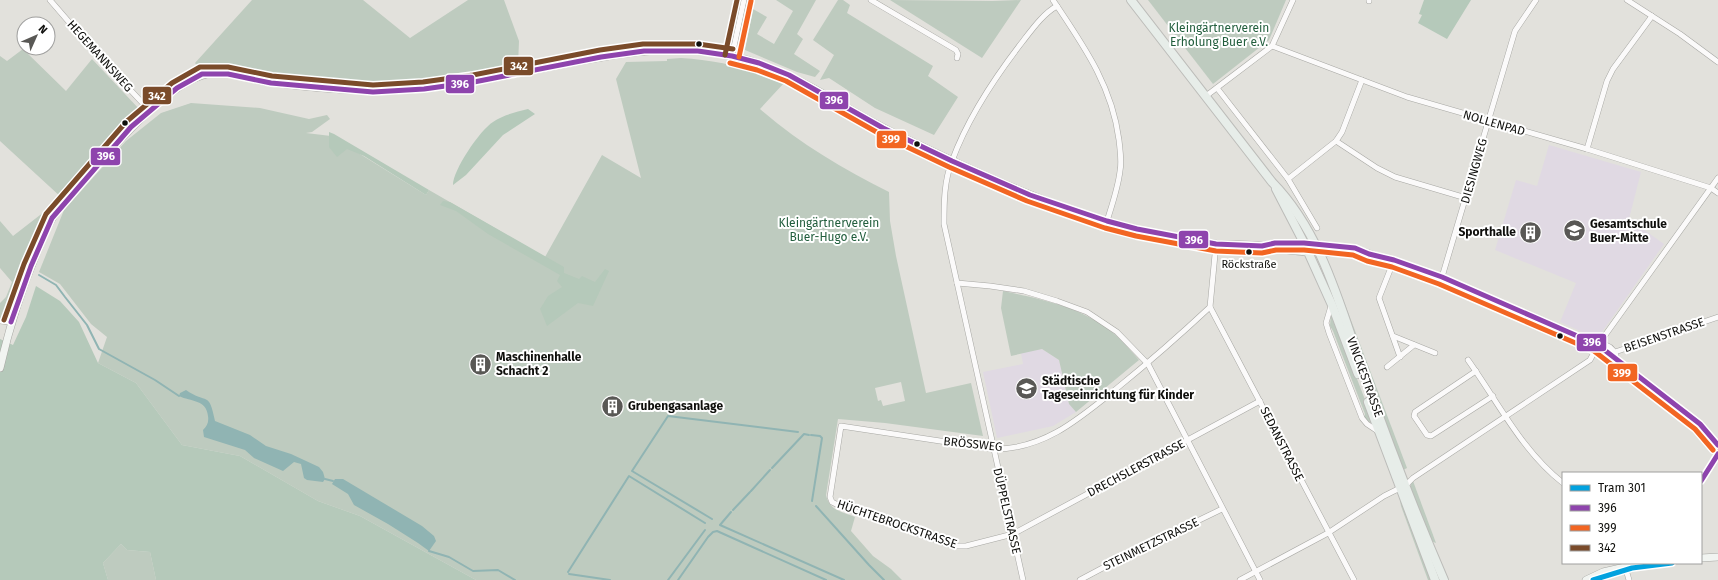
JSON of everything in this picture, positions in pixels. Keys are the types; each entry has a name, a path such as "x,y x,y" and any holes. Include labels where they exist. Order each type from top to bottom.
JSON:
{"main road":[{"name":"VINCKESTRASSE","path":"1131,0 1272,182 1297,210 1315,243 1403,486 1435,580"},
{"name":"VINCKESTRASSE","path":"1272,182 1304,242 1332,305 1380,433 1444,580"}],"street":[{"name":"HEGEMANNSWEG","path":"50,0 94,51 150,111"},
{"path":"732,56 744,0"},
{"path":"871,0 956,50 958,54 957,58"},
{"path":"1053,0 1096,67 1108,93 1115,116 1120,151 1120,169 1115,197 1107,221"},
{"path":"1206,96 1272,46 1292,0"},
{"name":"DIESINGWEG","path":"1442,277 1515,31 1536,0"},
{"path":"1627,0 1680,34 1718,62"},
{"name":"DÜPPELSTRASSE","path":"1023,580 944,224 944,196 952,161 975,111 998,75 1032,29 1057,6"},
{"path":"1587,149 1607,81 1613,69 1652,16"},
{"name":"NOLLENPAD","path":"1272,46 1407,97 1488,122 1587,149 1711,188 1718,193"},
{"path":"0,368 11,322 31,266 52,218 131,127 184,83 202,74 214,73 228,74 271,83 373,92 424,89 474,82 601,57 644,51 698,51 732,56 759,63 789,75 883,128 952,161 1030,195 1107,221 1137,229 1216,244 1262,246 1277,250 1319,253 1369,254"},
{"path":"1288,179 1336,141 1342,132 1362,80"},
{"path":"1217,88 1288,179 1318,228"},
{"path":"1336,141 1377,168 1395,177 1466,198"},
{"path":"1240,580 1328,533 1403,486 1590,360 1598,345 1718,178"},
{"path":"1262,246 1275,243 1304,242 1355,248 1369,254 1394,260 1442,277 1598,345 1613,354 1620,363 1700,424 1718,445"},
{"path":"1210,307 1216,244"},
{"path":"1394,260 1379,298 1400,357"},
{"path":"957,283 1024,291 1057,301 1087,312 1117,332 1148,364 1260,580"},
{"name":"VINCKESTRASSE","path":"1332,305 1326,323 1329,333 1362,418 1367,424 1380,433"},
{"name":"BRÖSSWEG","path":"841,426 1003,450 1031,443 1064,429 1084,416 1148,364 1210,307"},
{"name":"SEDANSTRASSE","path":"1210,307 1354,580"},
{"name":"BEISENSTRASSE","path":"1613,354 1718,317"},
{"path":"0,321 11,322"},
{"path":"1393,336 1435,353"},
{"path":"1387,368 1414,345"},
{"path":"1468,360 1532,454 1547,470 1562,482"},
{"path":"1476,371 1415,412 1414,416 1427,435 1431,436 1493,396"},
{"name":"DRECHSLERSTRASSE","path":"1013,534 1260,401"},
{"name":"HÜCHTEBROCKSTRASSE","path":"841,426 830,493 831,500 834,503 953,546 966,546 1013,534"},
{"path":"1702,479 1718,454"},
{"name":"STEINMETZSTRASSE","path":"1080,580 1127,555 1222,509"},
{"path":"1702,558 1718,557"},
{"path":"1586,580 1603,572 1637,564"},
{"path":"1625,566 1629,580"}],"shaded area":[{"name":"Gesamtschule Buer-Mitte","path":"1549,145 1641,172 1629,219 1664,244 1602,332 1589,335 1560,322 1576,283 1495,250 1516,180 1537,186"},
{"name":"Städtische Tageseinrichtung für Kinder","path":"1042,349 1059,360 1069,404 1076,412 1053,426 997,438 983,372 1023,364 1021,353"}],"green space":[{"path":"252,0 363,0 410,38 468,0 504,0 519,41 518,66 408,84 370,85 297,80 221,66 200,69 195,63"},
{"path":"776,0 816,0 797,34 803,39 794,54 820,71 815,77 797,72 745,50 753,9 767,17 757,34 774,44 793,11"},
{"path":"838,0 843,0 850,5 847,13 933,66 928,76 958,97 934,135 875,108 829,78 820,80 834,55 813,40"},
{"path":"890,0 993,1 1021,0 982,58"},
{"name":"Kleingärtnerverein Erholung Buer e.V.","path":"1148,0 1286,0 1269,40 1213,84"},
{"path":"1424,0 1471,0 1447,39 1418,23 1422,15 1419,14"},
{"path":"16,54 16,56 30,56 66,91 92,59 140,110 62,198 0,141 0,56 7,61"},
{"name":"Kleingärtnerverein Buer-Hugo e.V.","path":"681,58 720,63 759,73 784,83 760,109 775,122 822,155 889,192 890,221 896,256 926,393 971,383 983,436 885,423 838,419 826,495 833,507 855,517 851,531 873,556 891,569 902,580 476,580 360,516 318,501 240,456 182,445 136,383 98,363 107,337 91,324 60,284 39,272 64,210 126,141 161,113 191,103 260,108 309,119 327,115 330,119 312,132 306,133 331,136 426,195 429,190 545,257 602,155 641,178 616,79 626,62 667,61 667,59","holes":["901,382 905,401 883,406 881,400 878,401 875,388"]},
{"path":"528,109 535,114 503,135 466,175 453,185 457,170 481,133 501,117"},
{"path":"329,132 429,190 426,195 364,156 347,149 337,157 329,147"},
{"path":"62,198 62,202 11,322 0,321 0,303 6,297 12,282 0,268 0,221 13,236"},
{"path":"443,201 450,202 564,267 564,273 579,279 582,276 595,282 605,269 609,271 593,306 578,303 547,326 540,309 548,296 562,287 557,281 560,275 488,234 456,211 440,205"},
{"path":"1331,270 1407,468 1403,470 1359,354"},
{"path":"36,286 60,301 79,322 98,363 136,383 182,445 240,456 318,501 360,516 476,580 156,580 150,552 127,550 121,544 103,563 108,580 0,580 0,339 13,345 26,317"},
{"path":"1003,291 1060,305 1087,316 1100,323 1116,335 1139,360 1076,412 1069,404 1059,360 1042,349 1011,356 1001,308"},
{"path":"1331,312 1376,428 1364,417 1365,414 1330,326"},
{"path":"1413,481 1436,543 1431,541 1410,489"},
{"path":"1399,495 1432,580 1428,580 1401,506"},
{"path":"121,544 127,550 150,552 156,580 108,580 103,563"}],"water":[{"path":"186,390 209,402 215,421 250,435 266,446 291,454 319,467 323,472 325,479 323,482 307,480 304,478 301,464 294,462 283,471 254,458 245,450 204,437 203,430 207,425 208,420 207,411 201,404 179,396 180,393"},
{"path":"335,479 343,479 422,526 434,536 436,541 429,551 388,524 354,505 348,494 332,484"}],"waterway":[{"path":"39,275 56,285 87,325 99,349 155,380 179,396"},
{"path":"712,519 632,471 668,416 798,432"},
{"path":"772,468 804,434 809,435"},
{"path":"811,435 820,436 822,438 812,501"},
{"path":"751,491 770,470"},
{"path":"568,572 629,476 705,523"},
{"path":"325,479 333,481"},
{"path":"733,510 750,492"},
{"path":"816,506 884,580"},
{"path":"731,512 720,525 844,580"},
{"path":"668,580 705,530"},
{"path":"678,580 708,537 713,532 717,531 826,580"},
{"path":"429,551 449,557 473,571 498,570 515,580"},
{"path":"569,574 610,580"}],"tram line":[{"name":"301","path":"1593,580 1632,568 1664,564"}],"transit line":[{"name":"342","path":"725,55 737,0"},
{"name":"399","path":"739,57 751,1"},
{"name":"342","path":"4,320 24,264 46,214 126,122 172,83 200,67 228,67 272,76 373,85 423,82 473,75 600,50 643,44 698,44 733,49"},
{"name":"396","path":"11,322 31,266 52,218 131,127 177,88 202,74 228,74 271,83 373,92 424,89 474,82 601,57 644,51 698,51 732,56 759,63 789,75 883,128 952,161 1030,195 1107,221 1137,229 1216,244 1262,246 1275,243 1304,243 1355,248 1369,254 1394,260 1442,277 1598,345 1700,424 1718,445"},
{"name":"399","path":"730,63 757,70 786,81 880,134 949,167 1027,201 1105,228 1136,236 1216,251 1262,253 1276,250 1304,250 1353,255 1367,261 1392,267 1439,284 1594,351 1695,429 1713,450"},
{"name":"396","path":"1702,479 1718,454"}],"place":[{"name":"Gesamtschule Buer-Mitte","path":"1574,231"},
{"name":"Sporthalle","path":"1531,232"},
{"name":"Röckstraße","path":"1249,252"},
{"name":"Maschinenhalle Schacht 2","path":"481,364"},
{"name":"Städtische Tageseinrichtung für Kinder","path":"1026,388"},
{"name":"Grubengasanlage","path":"613,406"}]}
